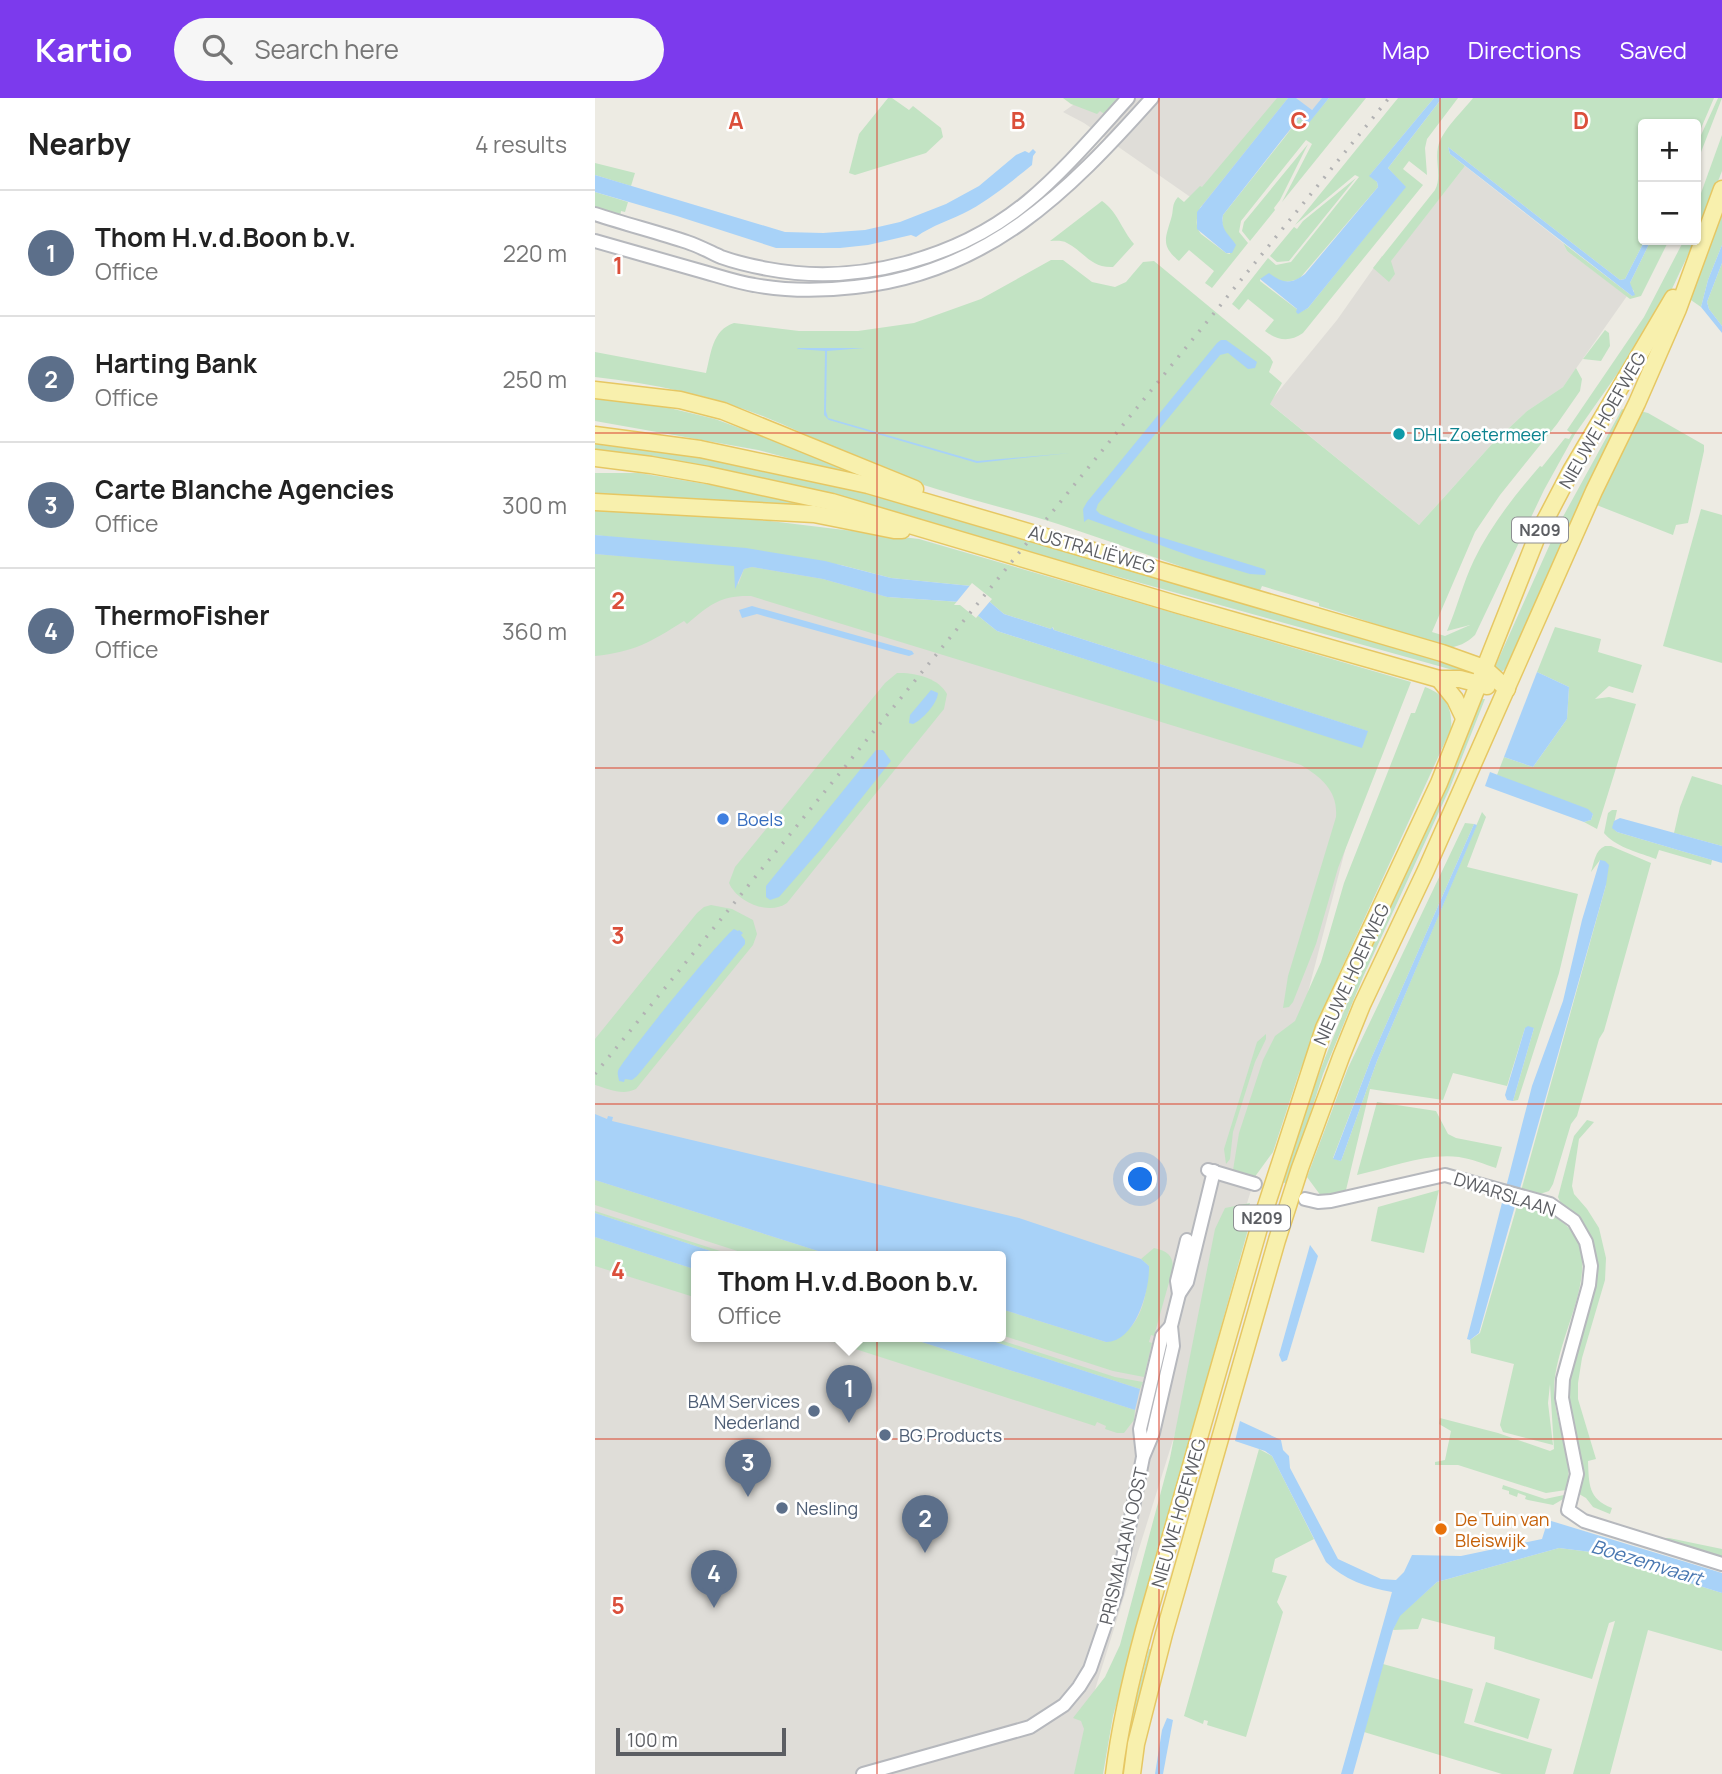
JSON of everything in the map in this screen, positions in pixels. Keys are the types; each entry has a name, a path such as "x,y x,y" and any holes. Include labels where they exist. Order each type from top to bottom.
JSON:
{"main road":[{"name":"NIEUWE HOEFWEG","path":"1132,1774 1139,1732 1164,1634 1300,1168 1362,1005 1426,870 1594,491 1637,403 1678,309 1722,189"},
{"name":"NIEUWE HOEFWEG","path":"1114,1774 1129,1687 1144,1630 1259,1228 1300,1094 1324,1028 1439,783 1538,534 1572,469 1669,305 1710,220"},
{"path":"595,390 680,400 723,411 915,489 933,504"},
{"name":"AUSTRALIËWEG","path":"595,435 700,449 761,461 933,504 1169,572 1484,668 1507,689"},
{"name":"AUSTRALIËWEG","path":"595,458 651,465 832,502 1439,679 1460,679 1507,689"},
{"path":"595,502 782,511 814,514 894,530 924,528"},
{"path":"1439,679 1455,699 1464,718"}],"street":[{"path":"595,214 688,242 724,258 768,269 814,274 884,269 944,250 989,228 1027,202 1062,169 1128,98"},
{"path":"595,241 753,285 788,290 826,290 887,284 920,276 998,241 1041,210 1075,179 1151,98"},
{"name":"PRISMALAAN OOST","path":"863,1774 1030,1727 1064,1705 1090,1669 1116,1593 1143,1457 1140,1429 1161,1336 1171,1326 1179,1294 1187,1282 1210,1170 1255,1184"},
{"name":"DWARSLAAN","path":"1305,1199 1331,1201 1436,1175 1502,1189 1550,1204 1564,1213 1580,1231 1590,1254 1591,1266 1563,1379 1562,1398 1577,1474 1568,1510 1584,1521 1722,1564"}],"shaded area":[{"path":"1083,98 1324,98 1209,210 1084,123 1063,112"},
{"path":"1465,166 1563,243 1567,251 1627,296 1563,387 1527,411 1492,444 1419,525 1269,403 1337,320 1382,256 1391,260"},
{"path":"595,543 783,561 1368,762 1283,1088 1088,1712 1084,1774 595,1774"}],"green space":[{"path":"888,98 909,110 913,106 941,128 943,137 926,153 855,175 849,173 859,134"},
{"path":"1063,98 1121,98 1106,115 1071,104"},
{"path":"1277,98 1288,98 1199,211 1199,231 1226,253 1230,254 1222,223 1223,215 1300,118 1308,123 1329,98 1366,98 1282,202 1312,144 1306,140 1241,221 1239,232 1248,243 1212,288 1205,283 1214,271 1189,250 1179,261 1169,251 1166,237 1173,205 1178,197 1184,202 1202,187"},
{"path":"1398,98 1434,98 1370,175 1378,187 1300,278 1286,282 1260,281 1298,310 1298,313 1308,308 1405,187 1388,168 1442,98 1458,98 1427,139 1427,175 1409,161 1403,169 1423,185 1303,333 1289,339 1270,334 1265,331 1274,320 1248,299 1239,310 1232,304 1268,258 1276,265 1291,262 1359,177 1355,175 1295,225"},
{"path":"1473,98 1714,98 1701,128 1701,119 1638,119 1638,245 1642,245 1625,279 1620,280 1448,147 1450,154 1465,166 1391,261 1395,274 1389,282 1373,268 1435,190 1438,180 1438,147 1448,128"},
{"path":"1718,98 1722,98 1701,152 1701,135"},
{"path":"1722,135 1722,171 1701,225 1701,193"},
{"path":"1308,144 1275,210 1250,241 1242,231 1244,222"},
{"path":"595,163 635,173 631,186 595,175"},
{"path":"1356,178 1289,261 1277,262 1270,256 1294,227 1297,229 1303,221"},
{"path":"595,192 628,202 625,212 621,211 620,217 595,210"},
{"path":"1102,201 1112,210 1134,244 1113,267 1093,262 1065,242 1050,241"},
{"path":"1722,204 1722,245 1701,307 1688,298"},
{"path":"1563,243 1632,296 1634,291 1629,286 1649,245 1666,245 1641,296 1630,299 1567,251"},
{"path":"1681,245 1693,245 1662,310 1575,434 1544,490 1475,635 1462,644 1446,648 1319,606 1319,603 1262,586 1259,593 1058,524 915,482 724,402 660,387 595,377 595,352 706,373 717,337 727,326 734,323 799,331 858,331 914,323 981,299 1051,260 1063,260 1092,282 1115,287 1126,282 1143,262 1154,261 1270,357 1273,362 1269,372 1282,383 1270,404 1419,525 1492,444 1527,411 1563,387 1576,368 1582,379 1580,391 1475,532 1432,632 1445,636 1470,625 1447,631 1481,547 1522,488 1565,438 1569,439 1572,434 1567,430 1644,317"},
{"path":"1722,263 1722,326 1707,302"},
{"path":"1605,330 1609,333 1610,346 1601,361 1583,359"},
{"path":"595,397 661,406 715,419 882,480 881,483 758,450 595,421"},
{"path":"1622,409 1629,411 1599,463 1510,665 1498,675 1494,669 1559,524"},
{"path":"1640,411 1704,445 1688,523 1676,525 1673,535 1594,504"},
{"path":"595,444 701,458 851,487 1468,668 1472,671 1471,675 840,497 729,471 595,450"},
{"path":"595,473 639,473 754,492 852,514 595,495"},
{"path":"595,509 770,521 919,539 1411,682 1338,868 1316,944 1293,1002 1289,1007 1283,1008 1288,976 1336,817 1334,800 1327,786 1301,765 751,596 723,599 687,624 684,621 642,645 595,656 595,554 733,565 736,568 738,585 744,569 752,567 823,579 887,597 961,602 997,631 1362,747 1367,731 1054,630 1053,627 1051,629 1004,614 971,586 891,578 841,565 595,535"},
{"path":"1701,509 1722,515 1722,663 1663,646"},
{"path":"1555,627 1601,639 1598,652 1642,665 1633,693 1609,686 1595,699 1609,697 1636,704 1597,829 1584,822 1591,820 1593,814 1497,775 1504,757 1533,767 1567,719 1569,687 1537,672"},
{"path":"897,673 918,675 938,684 947,694 944,709 787,903 771,908 746,901 729,883 735,867 885,683"},
{"path":"1425,687 1443,698 1451,715 1451,729 1328,998 1273,1152 1254,1178 1233,1170 1239,1133 1263,1060 1275,1036 1295,1021 1321,962 1344,883 1411,713 1415,713"},
{"path":"1482,699 1485,699 1449,790 1363,977 1323,1074 1288,1184 1282,1182 1325,1058"},
{"path":"1692,776 1722,785 1722,846 1674,833 1680,807"},
{"path":"1617,810 1613,828 1617,832 1712,860 1711,865 1659,850 1656,859 1620,845 1604,833 1608,813"},
{"path":"1482,812 1486,817 1467,867 1578,894 1559,973 1518,1100 1513,1101 1534,1028 1525,1028 1507,1086 1453,1073 1443,1100 1370,1089 1346,1190 1321,1196 1307,1177 1348,1068 1465,823 1474,824 1371,1059 1333,1158 1341,1161 1377,1061"},
{"path":"1605,846 1651,863 1577,1116 1571,1124 1553,1184 1549,1191 1537,1195 1521,1191 1606,885 1600,860 1591,872 1597,854"},
{"path":"711,905 732,909 753,920 757,934 753,945 636,1089 621,1092 595,1085 595,1039 697,913"},
{"path":"1266,1034 1233,1132 1230,1159 1226,1164 1224,1149 1257,1042"},
{"path":"1377,1102 1436,1111 1448,1134 1502,1147 1496,1168 1464,1158 1446,1156 1420,1159 1357,1175"},
{"path":"1587,1120 1594,1122 1579,1139 1572,1186 1574,1194 1599,1228 1606,1258 1605,1280 1582,1358 1578,1399 1596,1459 1588,1461 1591,1490 1598,1500 1612,1508 1610,1514 1593,1507 1579,1494 1581,1467 1568,1401 1573,1359 1592,1297 1597,1268 1588,1231 1575,1214 1561,1204 1558,1197 1574,1136"},
{"path":"595,1180 818,1251 737,1251 595,1205"},
{"path":"1439,1190 1424,1253 1371,1241 1378,1207"},
{"path":"1250,1203 1247,1212 1249,1226 1113,1716 1103,1774 1074,1774 1084,1729 1081,1721 1073,1718 1105,1677 1120,1645 1170,1458 1215,1229 1225,1208"},
{"path":"1526,1205 1558,1219 1576,1237 1582,1259 1581,1283 1557,1364 1554,1390 1557,1415 1567,1453 1568,1478 1566,1490 1546,1493 1458,1465 1435,1465 1435,1462 1445,1460 1451,1431 1439,1424 1440,1418 1498,1433 1550,1451 1554,1449 1550,1384 1548,1403 1553,1445 1503,1432 1500,1425 1514,1364 1471,1353 1470,1340 1480,1333 1517,1206"},
{"path":"595,1211 720,1251 711,1251"},
{"path":"595,1237 691,1268 691,1296 595,1266"},
{"path":"1154,1248 1168,1254 1173,1268 1154,1336 1151,1335 1149,1342 1152,1343 1144,1377 1113,1371 1006,1337 1006,1311 1106,1342 1122,1334 1138,1317 1146,1292 1149,1266 1141,1259"},
{"path":"834,1342 922,1342 1135,1410 1134,1420 1124,1433 1105,1429 1106,1426 1097,1422 1095,1426"},
{"path":"995,1342 1006,1342 1115,1377 1143,1382 1140,1389"},
{"path":"1259,1449 1272,1456 1314,1539 1275,1559 1272,1572 1287,1576 1277,1602 1283,1612 1246,1737 1207,1725 1208,1721 1204,1720 1203,1724 1184,1716"},
{"path":"1503,1485 1545,1499 1564,1495 1565,1498 1553,1505 1528,1500 1525,1499 1526,1496 1518,1493 1517,1497 1509,1494 1509,1491 1502,1489"},
{"path":"1666,1538 1722,1549 1722,1559 1666,1541"},
{"path":"1559,1548 1591,1552 1722,1593 1722,1651 1648,1630 1610,1774 1573,1774 1615,1621 1609,1623 1592,1679 1494,1649 1495,1637 1422,1618 1418,1629 1393,1630 1399,1616 1437,1582"},
{"path":"1149,1649 1154,1650 1126,1774 1122,1774 1133,1711"},
{"path":"1383,1664 1473,1689 1464,1723 1552,1749 1545,1774 1502,1774 1364,1732"},
{"path":"1486,1682 1540,1699 1528,1739 1474,1722"}],"water":[{"path":"1288,98 1296,98 1312,110 1322,98 1329,98 1308,124 1299,118 1223,215 1224,228 1236,245 1232,253 1226,253 1197,229 1197,212"},
{"path":"1434,98 1442,98 1388,168 1406,187 1308,308 1298,314 1297,309 1260,279 1269,273 1282,281 1291,281 1305,274 1378,187 1377,182 1369,176"},
{"path":"1448,147 1620,280 1625,279 1642,245 1649,245 1630,283 1635,295 1632,296 1450,154"},
{"path":"1033,149 1036,152 1032,165 994,195 963,214 916,237 911,235 840,248 776,248 595,192 595,175 785,232 865,230 900,222 946,204 979,186 1016,155 1025,151 1029,153"},
{"path":"1722,245 1722,263 1707,302 1722,326 1722,333 1701,307"},
{"path":"1226,340 1257,362 1255,368 1248,369 1228,353 1220,355 1098,504 1096,510 1144,532 1264,569 1265,575 1250,574 1196,558 1088,519 1084,522 1083,509 1087,502 1217,343"},
{"path":"798,348 864,348 827,351 828,418 977,461 1070,453 977,463 829,420 824,415 825,351"},
{"path":"595,535 746,548 825,561 891,578 971,586 1004,614 1051,629 1052,627 1054,630 1368,731 1362,748 997,631 961,602 887,597 823,579 752,567 744,569 735,589 734,566 595,554"},
{"path":"752,606 912,651 914,654 909,656 897,653 757,614 742,618 739,610"},
{"path":"1537,672 1569,687 1567,719 1533,767 1504,757"},
{"path":"931,690 938,693 932,706 917,722 909,723 910,715"},
{"path":"876,750 883,750 891,761 821,849 779,897 770,900 766,897 766,886"},
{"path":"1490,772 1588,809 1593,814 1591,820 1584,822 1485,786"},
{"path":"1620,818 1722,846 1722,863 1617,832 1612,828 1614,821"},
{"path":"1474,824 1477,825 1377,1061 1341,1161 1333,1159 1371,1059"},
{"path":"1600,860 1609,865 1606,885 1479,1333 1470,1340 1467,1339 1532,1086 1563,1001 1582,920"},
{"path":"734,929 743,933 741,935 745,944 637,1076 632,1080 619,1081 618,1071 623,1062"},
{"path":"1525,1028 1534,1028 1513,1101 1507,1100 1505,1095"},
{"path":"595,1114 607,1119 608,1116 613,1117 612,1121 1019,1218 1141,1259 1149,1266 1147,1288 1133,1324 1117,1340 1106,1342 1006,1311 1006,1251 818,1251 595,1180"},
{"path":"595,1213 711,1251 691,1251 691,1268 595,1237"},
{"path":"1310,1245 1318,1256 1287,1360 1282,1362 1279,1355"},
{"path":"922,1342 995,1342 1140,1389 1135,1410"},
{"name":"Boezemvaart","path":"1240,1421 1281,1440 1283,1450 1289,1456 1290,1468 1338,1559 1381,1579 1396,1580 1404,1572 1412,1555 1461,1556 1542,1539 1548,1520 1722,1573 1722,1593 1591,1552 1559,1548 1437,1582 1400,1616 1393,1630 1353,1774 1341,1774 1392,1592 1356,1582 1326,1562 1272,1456 1235,1441"},
{"path":"1167,1718 1173,1720 1163,1774 1155,1774 1162,1730"}],"pier":[{"path":"972,583 992,599 976,618 960,605 954,605"}],"railway":[{"path":"595,1074 1389,98"}],"place":[{"name":"DHL Zoetermeer","path":"1399,434"},
{"name":"Boels","path":"723,819"},
{"name":"BAM Services Nederland","path":"814,1411"},
{"name":"Thom H.v.d.Boon b.v.","path":"849,1423"},
{"name":"BG Products","path":"885,1435"},
{"name":"Carte Blanche Agencies","path":"748,1497"},
{"name":"Nesling","path":"782,1508"},
{"name":"De Tuin van Bleiswijk","path":"1441,1529"},
{"name":"Harting Bank","path":"925,1553"},
{"name":"ThermoFisher","path":"714,1608"}]}
